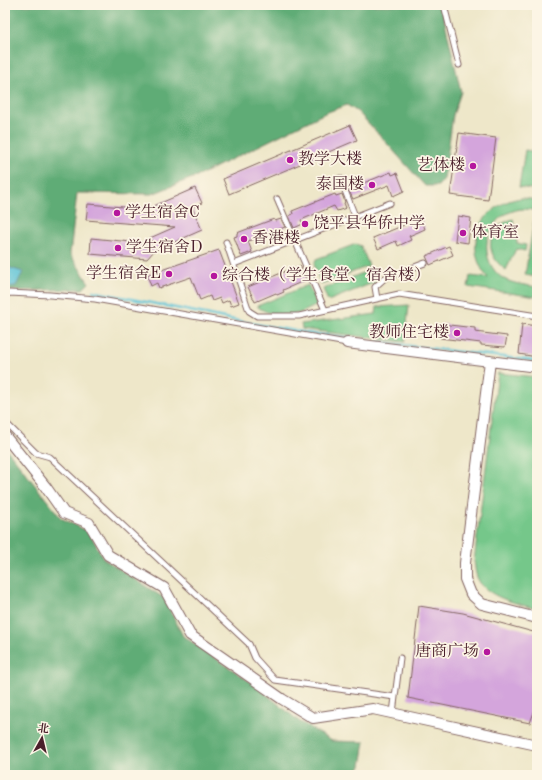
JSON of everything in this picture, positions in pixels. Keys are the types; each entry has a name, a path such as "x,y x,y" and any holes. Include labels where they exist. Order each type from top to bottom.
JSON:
{"street":[{"path":"347,343 537,367"},
{"path":"490,361 465,563 465,579 471,594 482,604 537,618"},
{"path":"5,436 46,486 64,513 89,523 108,555 164,588 190,635 282,699 313,718 373,709 537,745"}],"lane":[{"path":"444,5 458,65"},
{"path":"340,178 355,216"},
{"path":"277,199 325,310"},
{"path":"234,264 390,203"},
{"path":"226,242 249,311 258,316 299,316 399,294 537,316"},
{"path":"377,299 375,287 386,278 425,263"},
{"path":"5,296 9,293 43,294 95,299 347,343"},
{"path":"5,422 36,453 50,457 249,644 255,658 275,680 395,697"},
{"path":"393,713 400,658"}],"green space":[{"path":"5,5 441,5 461,92 453,115 444,179 438,186 425,186 358,112 347,105 325,113 200,175 152,194 77,193 70,254 89,283 83,289 5,291"},
{"path":"525,150 537,152 537,190 519,187"},
{"path":"522,198 537,200 537,211 519,209 503,216 495,223 490,232 487,242 487,252 495,272 508,281 537,287 537,297 468,287 470,276 488,278 480,266 476,253 476,240 486,217 496,208 508,202"},
{"path":"513,219 517,243 526,245 525,251 516,249 506,270 499,264 494,256 491,249 491,242 493,234 497,228"},
{"path":"534,221 537,222 537,277 525,275"},
{"path":"356,244 361,246 369,266 321,284 314,265 316,259"},
{"path":"370,270 375,282 328,301 323,289"},
{"path":"308,285 317,305 300,313 277,314 265,311 257,306"},
{"path":"409,305 405,342 302,329 301,324 376,314 377,307"},
{"path":"498,373 537,377 537,609 494,595 481,584 475,571 474,561"},
{"path":"5,447 61,518 89,532 104,559 164,598 183,636 255,685 299,721 332,741 365,742 361,766 356,775 5,775"}],"water":[{"path":"5,266 23,272 16,286 5,287"}],"building":[{"name":"教学大楼","path":"350,125 357,140 229,194 223,179"},
{"name":"艺体楼","path":"459,133 496,138 488,200 450,195"},
{"name":"泰国楼","path":"391,172 392,175 397,173 404,191 393,196 389,185 353,199 349,191 357,188 356,186"},
{"path":"195,188 202,203 192,207 202,230 154,251 147,259 90,254 91,238 152,244 150,238 175,227 86,220 88,204 147,209"},
{"path":"335,194 336,196 342,194 346,208 337,211 334,206 301,220 303,224 294,228 289,216 293,214 292,211"},
{"name":"体育室","path":"458,216 471,218 468,243 455,241"},
{"path":"421,218 425,229 409,236 411,240 398,246 396,241 378,249 373,238"},
{"name":"香港楼","path":"274,219 275,221 281,219 285,227 248,241 252,252 241,256 234,237 237,236 237,233"},
{"path":"449,246 453,255 430,265 426,256"},
{"path":"219,250 239,303 231,306 229,300 222,303 220,298 212,301 210,296 200,300 191,277 159,288 157,283 151,286 147,275"},
{"path":"300,265 306,280 283,290 284,292 277,295 276,293 255,302 248,287"},
{"path":"441,324 475,328 475,332 507,336 505,347 481,345 481,343 440,338"},
{"path":"522,324 537,326 537,357 519,354"},
{"path":"419,606 463,613 537,633 537,704 530,723 408,698"}],"waterway":[{"path":"93,291 244,322 313,334 350,338"},
{"path":"377,342 537,361"}],"place":[{"name":"教学大楼","path":"290,160"},
{"name":"艺体楼","path":"473,166"},
{"name":"泰国楼","path":"372,185"},
{"name":"学生宿舍C","path":"117,213"},
{"name":"饶平县华侨中学","path":"305,224"},
{"name":"体育室","path":"463,233"},
{"name":"香港楼","path":"244,239"},
{"name":"学生宿舍D","path":"118,248"},
{"name":"学生宿舍E","path":"169,274"},
{"name":"综合楼（学生食堂、宿舍楼）","path":"214,276"},
{"name":"教师住宅楼","path":"457,333"},
{"name":"唐商广场","path":"487,652"}]}
